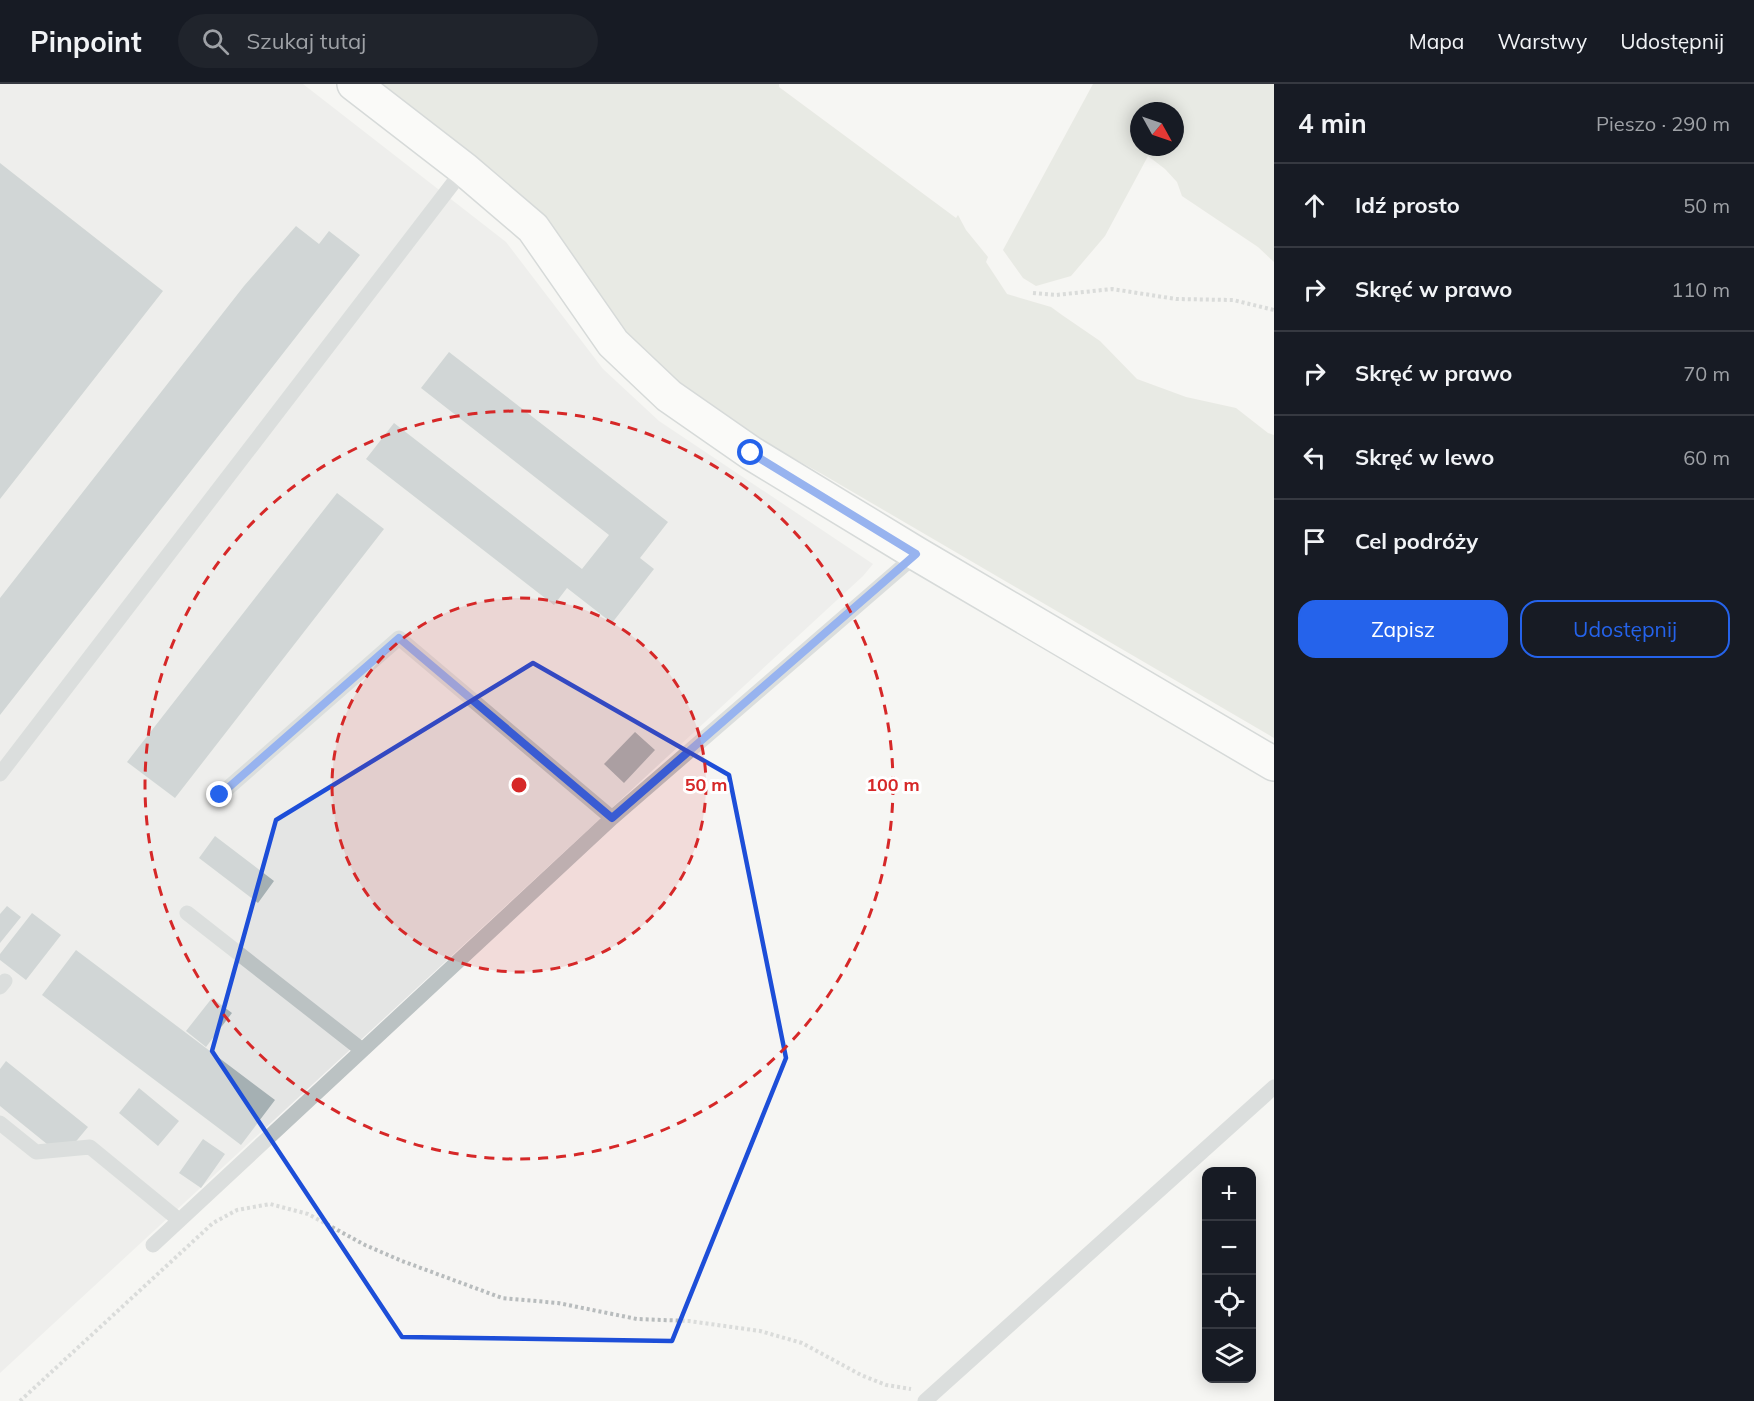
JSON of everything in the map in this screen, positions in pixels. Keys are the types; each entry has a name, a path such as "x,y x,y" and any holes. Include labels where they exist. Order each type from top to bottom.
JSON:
{"street":[{"path":"354,84 464,169 532,228 613,343 669,396 751,453 916,554 1274,764"}],"lane":[{"path":"0,774 464,169"},
{"path":"153,1245 612,818 916,554"},
{"path":"220,795 399,638 612,818"},
{"path":"187,913 362,1050"},
{"path":"928,1398 1274,1087"},
{"path":"0,1123 36,1152 90,1147 179,1220"}],"path":[{"path":"1033,293 1056,296 1112,290 1176,299 1233,300 1274,310"},
{"path":"20,1401 213,1223 237,1210 270,1204 308,1214 402,1262 502,1298 558,1303 637,1319 689,1321 760,1331 802,1343 861,1375 886,1385 909,1389 928,1398"}],"highlighted area":[{"path":"533,663 729,775 786,1058 672,1341 402,1337 212,1051 276,820"}],"shaded area":[{"path":"0,84 303,84 506,242 603,369 659,421 873,564 863,576 0,1373"},
{"path":"376,84 779,84 779,87 956,218 958,215 966,230 988,257 986,262 1007,294 1051,307 1100,341 1137,379 1186,397 1236,408 1268,433 1274,435 1274,738 822,474 730,423 634,347"},
{"path":"1093,84 1274,84 1274,262 1258,247 1182,196 1177,182 1148,156 1105,236 1071,276 1036,286 1023,278 1003,250"}],"building":[{"path":"0,163 163,291 0,499"},
{"path":"296,226 319,244 329,231 360,255 0,715 0,598 244,286"},
{"path":"449,352 668,522 640,558 654,569 612,623 567,588 554,605 366,459 394,423 582,569 609,535 421,388"},
{"path":"337,493 384,529 175,798 127,762"},
{"path":"635,732 655,750 624,783 604,764"},
{"path":"215,836 274,881 258,903 199,858"},
{"path":"7,906 21,917 0,943 0,914"},
{"path":"32,913 61,935 26,980 0,960 0,954"},
{"path":"76,950 275,1100 241,1145 42,995"},
{"path":"212,998 232,1013 206,1047 186,1031"},
{"path":"6,1061 88,1127 63,1157 0,1106 0,1069"},
{"path":"139,1088 179,1121 158,1146 119,1113"},
{"path":"203,1139 225,1154 201,1188 179,1173"}],"route":[{"path":"220,795 399,638 612,818 916,554 751,453"}]}
